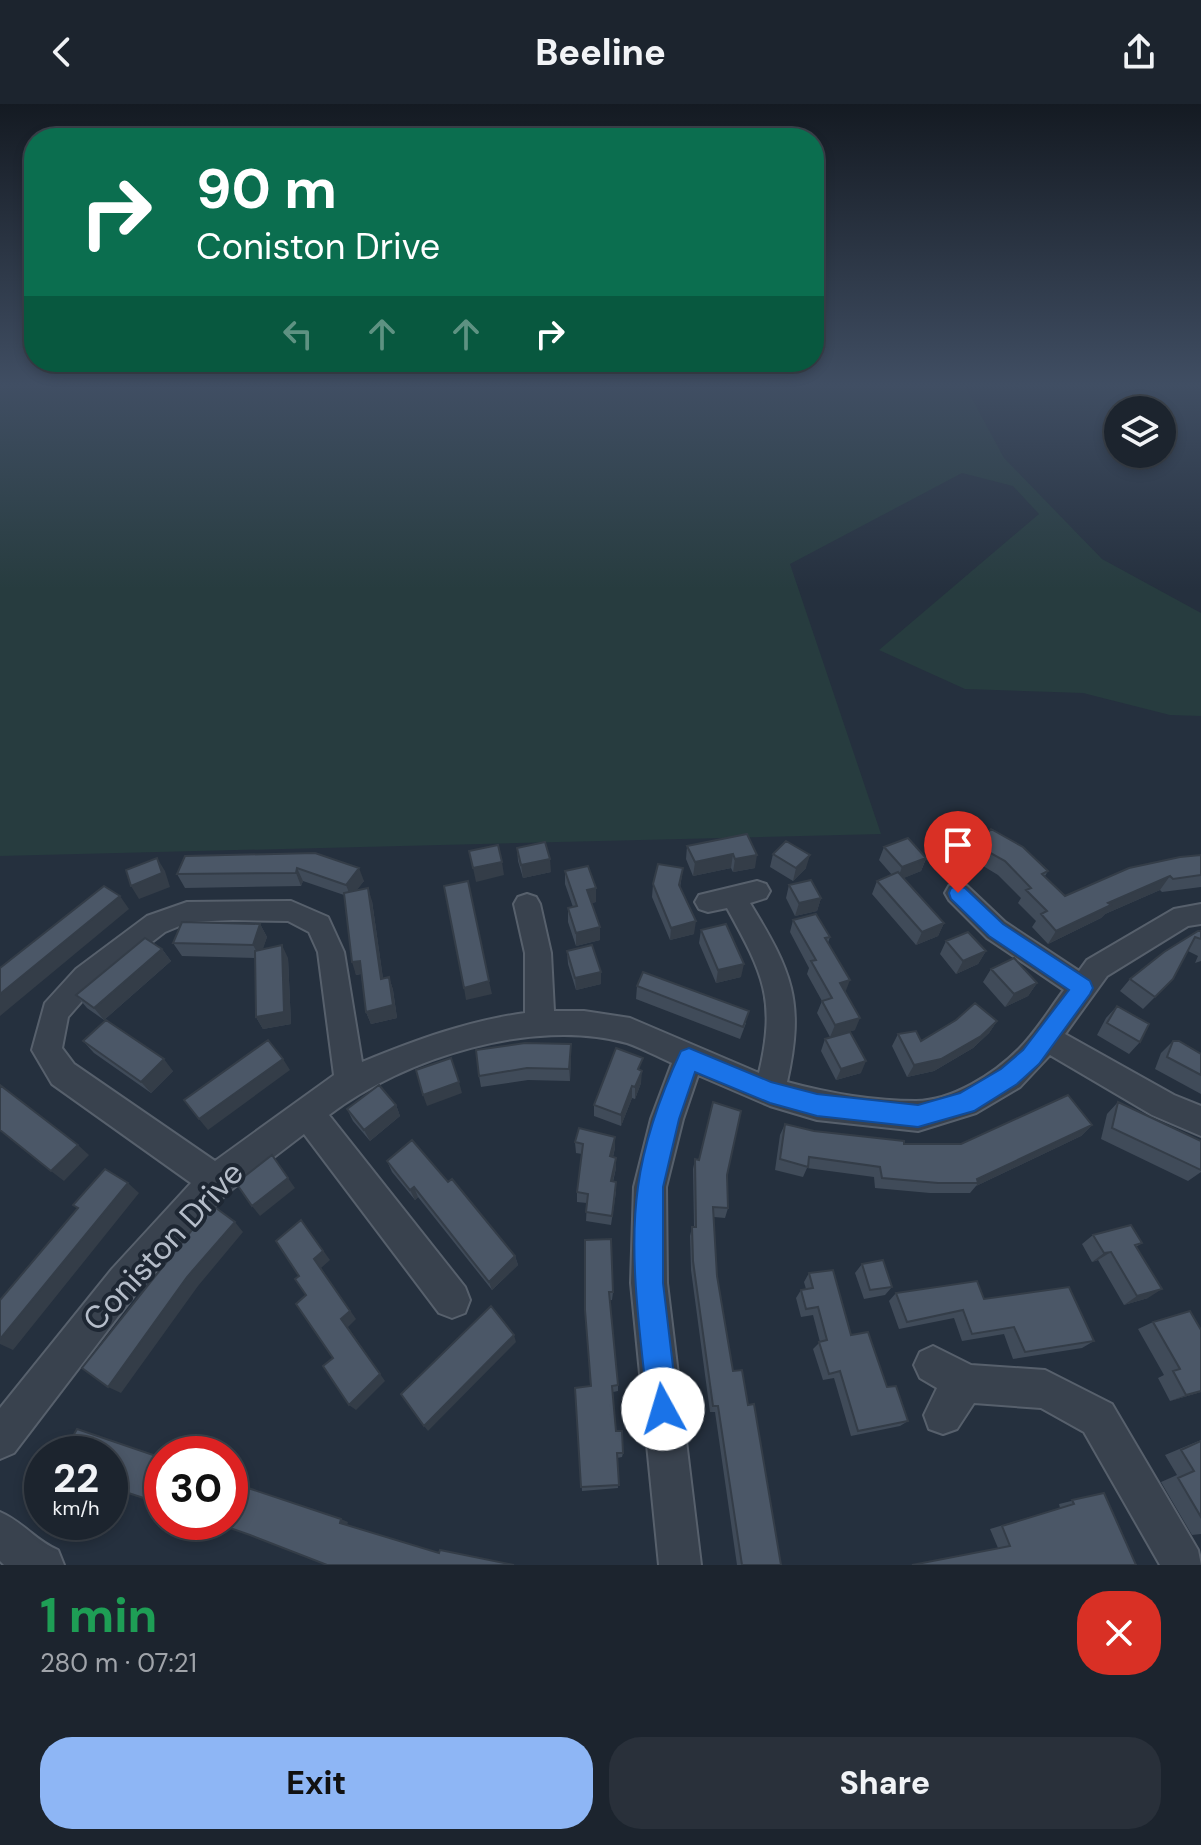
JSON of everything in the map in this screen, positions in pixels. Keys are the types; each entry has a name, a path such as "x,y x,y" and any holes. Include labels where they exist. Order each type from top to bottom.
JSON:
{"street":[{"path":"958,893 996,930 1083,988"},
{"path":"733,896 773,974 782,1006 781,1037 770,1092"},
{"path":"527,904 538,953 540,1024"},
{"path":"215,1181 63,1074 47,1050 55,1012 86,977 156,924 187,912 233,910 291,911 319,925 331,952 350,1081"},
{"name":"Coniston Drive","path":"0,1439 124,1281 215,1181 350,1081 437,1045 490,1031 540,1024 584,1024 630,1031 770,1092 817,1105 918,1116 965,1103 1009,1077 1039,1048 1097,968 1183,916 1201,914"},
{"path":"1039,1048 1201,1121"},
{"path":"680,1565 649,1283 650,1187 667,1119 689,1058"},
{"path":"307,1112 452,1300"},
{"path":"933,1365 951,1378 967,1384 1045,1389 1098,1418 1183,1565"},
{"path":"943,1415 954,1396 967,1384"},
{"path":"0,1533 29,1559 43,1565"}],"green space":[{"path":"0,453 1001,453 1102,559 1201,613 1201,716 1170,715 1083,693 965,689 879,650 1039,514 1013,486 962,473 790,564 881,834 0,856"}],"building":[{"path":"991,829 1023,847 1048,871 1042,874 1065,896 1129,868 1180,857 1201,855 1201,875 1173,879 1170,876 1108,903 1111,905 1056,931 1041,914 1047,911 1026,890 1031,888 1005,861 976,845"},
{"path":"747,834 757,855 735,859 733,854 695,862 687,846"},
{"path":"953,836 967,851 946,860 931,845"},
{"path":"908,838 926,858 902,867 884,847"},
{"path":"786,841 810,855 796,868 773,854"},
{"path":"545,842 550,859 521,865 517,848"},
{"path":"498,845 502,862 473,868 469,851"},
{"path":"315,853 359,868 346,885 297,868 296,873 177,874 185,856"},
{"path":"157,858 162,873 131,886 126,870"},
{"path":"658,864 683,868 679,885 696,921 671,928 653,884"},
{"path":"588,866 596,888 587,890 600,927 576,933 568,908 577,906 565,871"},
{"path":"898,872 944,923 922,932 877,881"},
{"path":"811,880 821,898 799,903 789,885"},
{"path":"468,881 489,981 464,988 444,886"},
{"path":"104,886 120,896 0,994 0,968"},
{"path":"368,888 381,979 389,977 393,1005 366,1012 360,961 352,962 344,893"},
{"path":"816,914 830,937 825,938 850,980 840,983 860,1018 835,1025 822,1001 832,998 811,961 816,960 793,920"},
{"path":"182,922 260,924 253,945 173,943"},
{"path":"726,924 744,964 718,970 701,930"},
{"path":"1201,931 1201,939 1195,937 1173,979 1155,997 1130,979 1164,952"},
{"path":"968,932 986,951 963,961 946,941"},
{"path":"145,938 162,949 94,1008 76,995"},
{"path":"282,945 284,1012 256,1017 255,951"},
{"path":"592,945 601,972 575,978 567,951"},
{"path":"1014,958 1037,983 1014,994 991,969"},
{"path":"643,972 749,1011 743,1027 637,986"},
{"path":"975,1003 997,1021 981,1036 941,1059 914,1065 898,1034 916,1031 921,1041 956,1020"},
{"path":"1117,1006 1149,1024 1140,1042 1107,1023"},
{"path":"106,1020 164,1059 141,1082 83,1041"},
{"path":"850,1032 866,1061 841,1069 825,1039"},
{"path":"268,1040 283,1059 199,1119 184,1100"},
{"path":"1173,1041 1179,1041 1201,1054 1201,1075 1167,1057"},
{"path":"525,1043 571,1044 569,1069 527,1068 479,1076 476,1050"},
{"path":"616,1048 643,1058 638,1069 642,1071 635,1087 632,1086 621,1115 594,1105"},
{"path":"451,1058 459,1082 423,1095 416,1070"},
{"path":"0,1085 78,1145 51,1171 0,1130"},
{"path":"379,1085 396,1105 364,1130 347,1109"},
{"path":"1068,1095 1092,1125 977,1179 978,1183 882,1178 880,1167 809,1157 808,1167 780,1159 785,1124 814,1131 904,1141 904,1144 961,1144"},
{"path":"713,1102 741,1111 727,1175 728,1208 713,1207 717,1276 733,1371 742,1370 748,1405 754,1404 781,1565 742,1565 718,1406 713,1406 693,1261 692,1227 696,1227 695,1159 699,1160"},
{"path":"1118,1102 1201,1141 1201,1170 1112,1128"},
{"path":"579,1128 615,1137 610,1156 616,1158 611,1181 616,1182 612,1216 586,1212 588,1194 577,1192 583,1144 575,1142"},
{"path":"412,1140 448,1182 452,1179 515,1256 489,1282 414,1187 410,1190 387,1161"},
{"path":"272,1155 288,1178 252,1206 236,1183"},
{"path":"105,1169 128,1183 0,1339 0,1300 78,1208 73,1205"},
{"path":"212,1205 235,1222 187,1277 108,1387 82,1368"},
{"path":"301,1220 323,1251 314,1259 350,1311 341,1319 380,1374 349,1405 323,1366 333,1358 296,1304 306,1295 295,1279 299,1276 276,1241"},
{"path":"1131,1225 1142,1243 1135,1245 1162,1289 1137,1296 1111,1252 1104,1253 1093,1235"},
{"path":"611,1239 613,1292 609,1292 618,1385 612,1386 616,1431 622,1431 623,1453 617,1453 619,1485 581,1487 575,1388 591,1386 585,1310 585,1240"},
{"path":"883,1260 892,1287 870,1290 862,1264"},
{"path":"833,1270 851,1335 868,1332 887,1387 896,1386 908,1421 858,1431 840,1371 829,1374 819,1342 827,1340 818,1307 806,1309 801,1290 813,1288 809,1273"},
{"path":"977,1281 984,1299 1069,1287 1094,1341 1025,1352 1014,1327 972,1334 963,1310 907,1322 896,1293"},
{"path":"491,1306 514,1335 424,1426 401,1394"},
{"path":"1190,1311 1201,1330 1201,1391 1186,1395 1173,1371 1180,1369 1153,1322"},
{"path":"77,1429 98,1436 73,1436"},
{"path":"1201,1441 1201,1517 1178,1478 1194,1471 1181,1450"},
{"path":"128,1446 144,1452 144,1498 128,1493"},
{"path":"248,1488 341,1519 340,1523 439,1553 440,1550 514,1565 327,1565 250,1535"},
{"path":"1104,1493 1136,1565 912,1565 1010,1546 1002,1526 1074,1504 1072,1500"}],"route":[{"path":"663,1409 649,1283 650,1187 667,1119 689,1058 770,1092 817,1105 866,1113 918,1116 965,1103 1009,1077 1031,1057 1083,988 996,930 958,893"}]}
